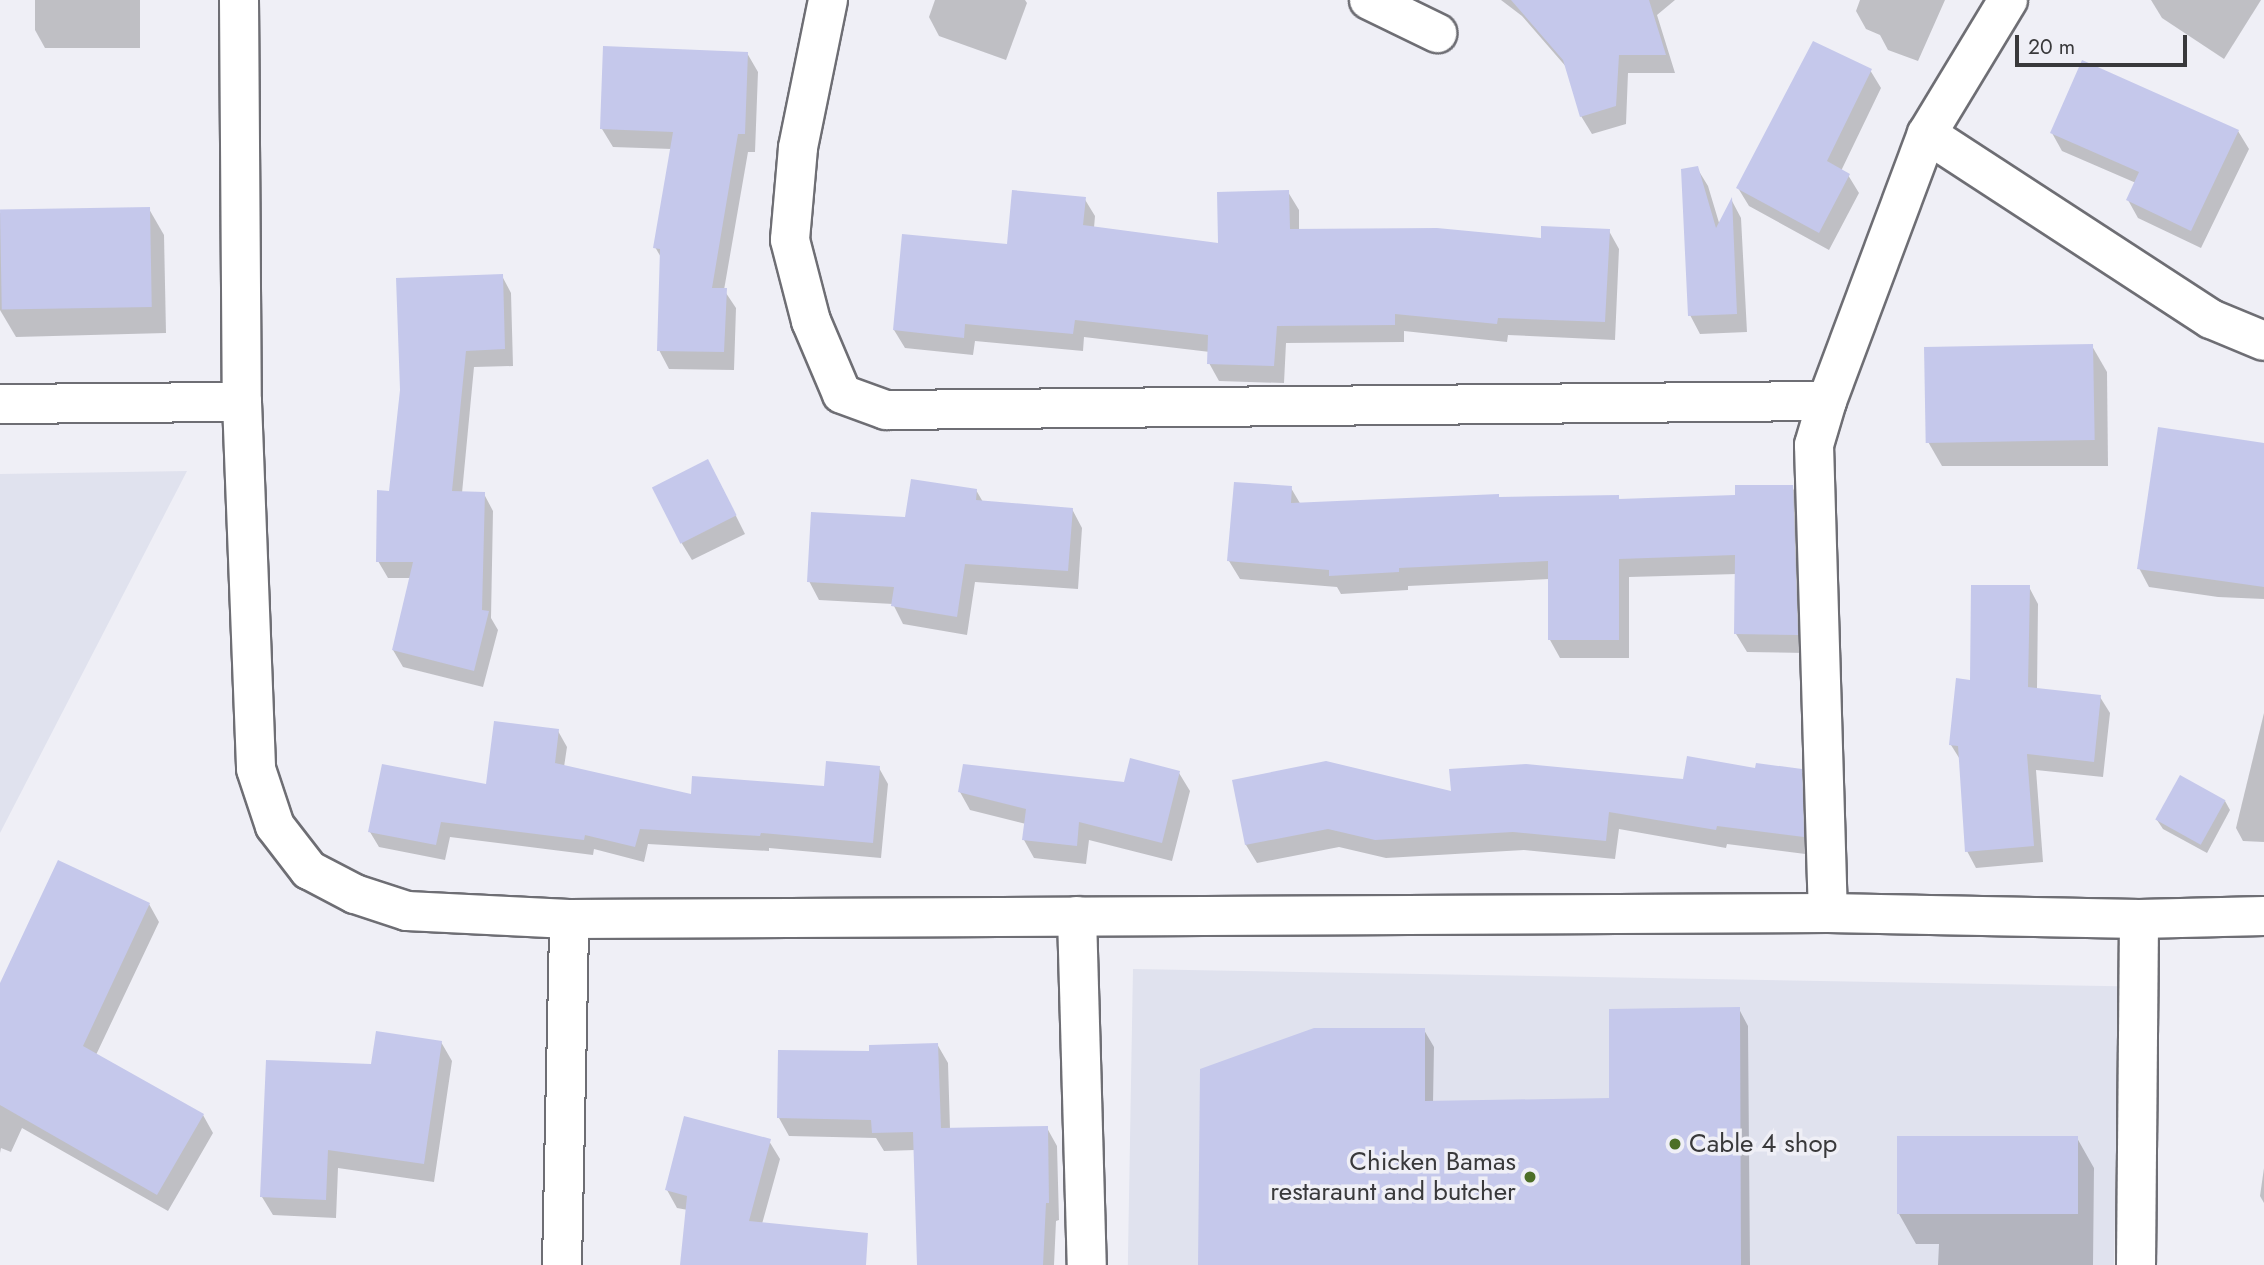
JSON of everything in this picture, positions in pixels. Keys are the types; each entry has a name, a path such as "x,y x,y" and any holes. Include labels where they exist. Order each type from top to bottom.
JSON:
{"street":[{"path":"239,0 242,402 256,769 275,826 309,870 355,894 407,911 569,919 1828,913 2139,919 2264,916"},
{"path":"828,0 799,148 790,240 811,321 842,394 886,410 1827,401"},
{"path":"1369,0 1437,33"},
{"path":"1828,913 1814,445 1827,401 1927,134 2008,0"},
{"path":"1927,134 2211,318 2264,341"},
{"path":"0,404 242,402"},
{"path":"1077,916 1087,1265"},
{"path":"562,1265 569,919"},
{"path":"2136,1265 2139,919"}],"shaded area":[{"path":"187,471 0,833 0,474"},
{"path":"1133,969 2119,986 2114,1265 1128,1265"}],"building":[{"path":"1511,0 1649,0 1666,55 1619,55 1616,106 1580,117 1563,60"},
{"path":"1813,41 1872,69 1827,161 1850,174 1819,233 1736,188"},
{"path":"603,46 748,52 745,134 738,134 712,288 727,288 724,352 657,351 660,249 653,248 673,132 600,129"},
{"path":"2082,60 2239,130 2191,231 2126,200 2139,172 2050,133"},
{"path":"1698,166 1716,228 1732,197 1737,314 1688,316 1681,169"},
{"path":"1012,190 1086,197 1083,225 1218,243 1217,192 1289,190 1290,229 1437,228 1541,238 1541,226 1610,229 1605,322 1498,318 1497,324 1395,314 1395,325 1277,326 1274,366 1207,364 1208,335 1075,320 1073,334 965,324 964,338 893,330 902,234 1007,244"},
{"path":"150,207 152,307 2,310 0,210"},
{"path":"503,274 505,349 466,351 452,491 485,492 482,610 489,611 474,671 392,650 413,562 376,562 377,490 389,491 400,390 396,278"},
{"path":"2093,344 2095,440 1926,443 1924,347"},
{"path":"2158,427 2264,443 2264,587 2137,569"},
{"path":"708,459 737,515 680,544 652,488"},
{"path":"911,479 977,489 976,500 1073,508 1068,571 965,564 957,617 891,606 894,587 807,582 811,512 905,517"},
{"path":"1234,482 1292,486 1291,503 1499,494 1499,497 1619,495 1619,499 1735,495 1735,485 1793,485 1798,635 1734,634 1735,555 1619,559 1619,640 1548,640 1548,561 1399,568 1399,572 1329,576 1329,570 1227,561"},
{"path":"1971,585 2030,585 2028,687 2101,695 2094,762 2027,754 2034,846 1965,852 1958,746 1949,745 1956,678 1970,680"},
{"path":"494,721 559,729 555,763 691,794 692,776 824,786 826,761 880,766 873,843 761,833 760,836 640,829 635,847 585,835 584,840 441,822 436,845 368,832 382,764 486,784"},
{"path":"1687,756 1755,768 1756,763 1802,769 1804,837 1717,826 1716,830 1609,812 1606,841 1513,832 1375,840 1328,829 1245,845 1232,780 1326,761 1451,791 1449,769 1526,764 1683,779"},
{"path":"1130,758 1180,771 1162,843 1079,822 1077,846 1022,840 1026,809 958,792 963,764 1124,782"},
{"path":"2180,775 2225,800 2201,845 2155,820"},
{"path":"58,860 150,903 83,1046 204,1114 157,1195 0,1105 0,983"},
{"path":"1740,1007 1741,1265 1198,1265 1200,1069 1314,1028 1425,1028 1425,1101 1609,1098 1609,1009"},
{"path":"376,1031 442,1041 424,1164 328,1150 326,1200 260,1197 266,1060 371,1064"},
{"path":"938,1043 941,1128 1048,1126 1049,1203 1046,1203 1043,1265 917,1265 913,1132 872,1133 871,1120 777,1118 778,1050 869,1051 869,1045"},
{"path":"684,1116 771,1139 749,1221 868,1233 866,1265 680,1265 687,1196 665,1190"},
{"path":"1897,1136 2078,1136 2078,1214 1897,1214"}],"place":[{"name":"Cable 4 shop","path":"1675,1144"},
{"name":"Chicken Bamas restaraunt and butcher","path":"1530,1177"}]}
